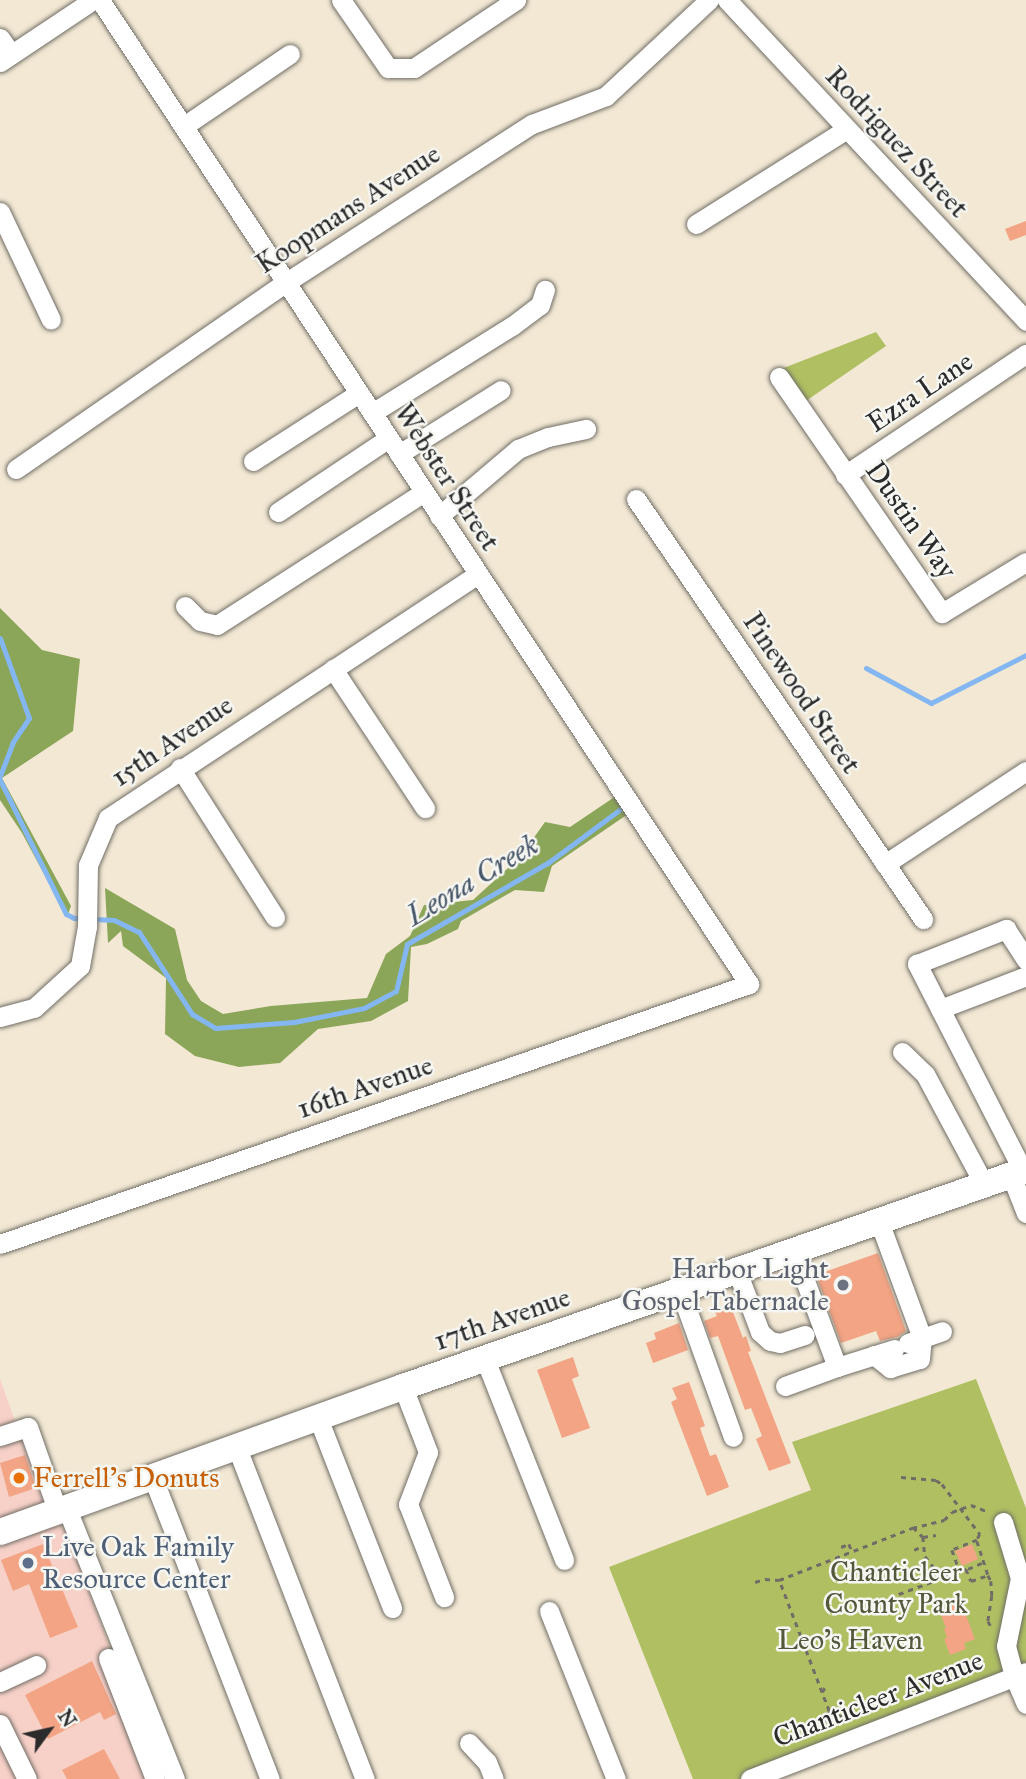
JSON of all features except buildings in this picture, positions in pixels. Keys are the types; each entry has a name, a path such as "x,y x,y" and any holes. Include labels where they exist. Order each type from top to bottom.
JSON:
{"main road":[{"name":"17th Avenue","path":"0,1532 402,1387 1020,1172"}],"street":[{"path":"4,51 93,0"},
{"name":"Webster Street","path":"100,0 288,281 439,516 749,984"},
{"path":"341,0 388,68 414,68 516,0"},
{"name":"Koopmans Avenue","path":"16,469 288,281 531,124 607,96 709,0"},
{"name":"Rodriguez Street","path":"727,0 846,129 1017,300 1026,321"},
{"path":"184,126 290,54"},
{"path":"696,223 846,129"},
{"path":"0,212 51,320"},
{"path":"372,413 512,326 540,305 545,290"},
{"name":"Ezra Lane","path":"845,475 1026,354"},
{"name":"Dustin Way","path":"779,377 942,613 1026,562"},
{"path":"278,512 394,446 501,390"},
{"path":"253,461 359,393"},
{"path":"439,516 518,449 548,437 586,429"},
{"path":"185,606 200,621 217,625 424,492"},
{"name":"Pinewood Street","path":"636,499 923,919"},
{"name":"15th Avenue","path":"0,1017 34,1007 80,966 89,905 88,864 108,818 180,768 478,575"},
{"path":"333,669 425,808"},
{"path":"180,768 275,917"},
{"path":"885,864 1026,771"},
{"path":"1026,960 1006,929 917,964 1020,1172 1026,1213"},
{"path":"940,1009 1026,976"},
{"name":"16th Avenue","path":"0,1244 749,984"},
{"path":"902,1052 925,1074 984,1184"},
{"path":"874,1355 890,1368 920,1359 908,1344 879,1221"},
{"path":"794,1251 837,1367"},
{"path":"737,1271 760,1332 770,1341 780,1343 805,1335"},
{"path":"680,1290 733,1437"},
{"path":"785,1387 942,1331"},
{"path":"485,1359 564,1560"},
{"path":"402,1387 428,1452 408,1504 444,1597"},
{"path":"318,1418 392,1608"},
{"path":"0,1436 28,1427 174,1779"},
{"path":"237,1448 365,1779"},
{"path":"153,1478 270,1779"},
{"path":"1003,1522 1020,1578 1006,1646 1020,1674 1026,1704"},
{"path":"550,1611 616,1779"},
{"path":"108,1658 155,1779"},
{"path":"0,1682 36,1665"},
{"name":"Chanticleer Avenue","path":"750,1779 1020,1674"},
{"path":"0,1724 27,1779"},
{"path":"469,1743 487,1762 494,1779"}],"path":[{"path":"901,1477 936,1480 962,1508 980,1535 977,1540 952,1550 960,1572"},
{"path":"755,1582 765,1579 779,1580 913,1528 944,1520 971,1505 983,1508 996,1521 1003,1522"},
{"path":"913,1528 923,1537"},
{"path":"923,1537 936,1535"},
{"path":"923,1537 925,1556 942,1578"},
{"path":"977,1540 992,1596 988,1621 997,1632"},
{"path":"841,1546 849,1544 852,1551"},
{"path":"914,1550 922,1546"},
{"path":"931,1561 936,1556"},
{"path":"880,1601 894,1598 921,1583 984,1562"},
{"path":"967,1569 971,1581 988,1575"},
{"path":"779,1580 829,1711 821,1732"},
{"path":"822,1692 827,1684"},
{"path":"829,1711 850,1720"}],"shaded area":[{"path":"0,1379 47,1512 66,1531 159,1779 0,1779"}],"green space":[{"path":"876,332 886,346 800,405 776,371"},
{"path":"0,608 42,650 80,659 73,731 2,778 71,906 67,917 22,833 0,800"},
{"path":"616,796 628,814 552,866 544,892 515,890 461,921 458,929 427,944 411,947 408,1001 371,1021 318,1029 280,1063 239,1067 195,1056 165,1034 166,978 123,946 121,931 108,943 105,888 175,929 187,980 201,1001 223,1014 271,1006 367,998 386,954 410,936 424,905 473,900 520,857 545,822 570,827"},
{"name":"Chanticleer County Park","path":"976,1379 1026,1508 1026,1677 762,1779 693,1779 609,1567 811,1490 792,1442"}],"waterway":[{"name":"Leona Creek","path":"0,638 29,718 13,742 0,776"},
{"path":"866,668 931,703 1026,655"},
{"name":"Leona Creek","path":"0,780 66,914 74,918 114,920 139,932 192,1014 215,1028 294,1022 364,1008 396,991 407,944 549,862 623,807"}],"place":[{"name":"Harbor Light Gospel Tabernacle","path":"843,1285"},
{"name":"Ferrell's Donuts","path":"19,1478"},
{"name":"Live Oak Family Resource Center","path":"28,1563"}],"park label":[{"name":"Leo's Haven","path":"850,1640"}]}
